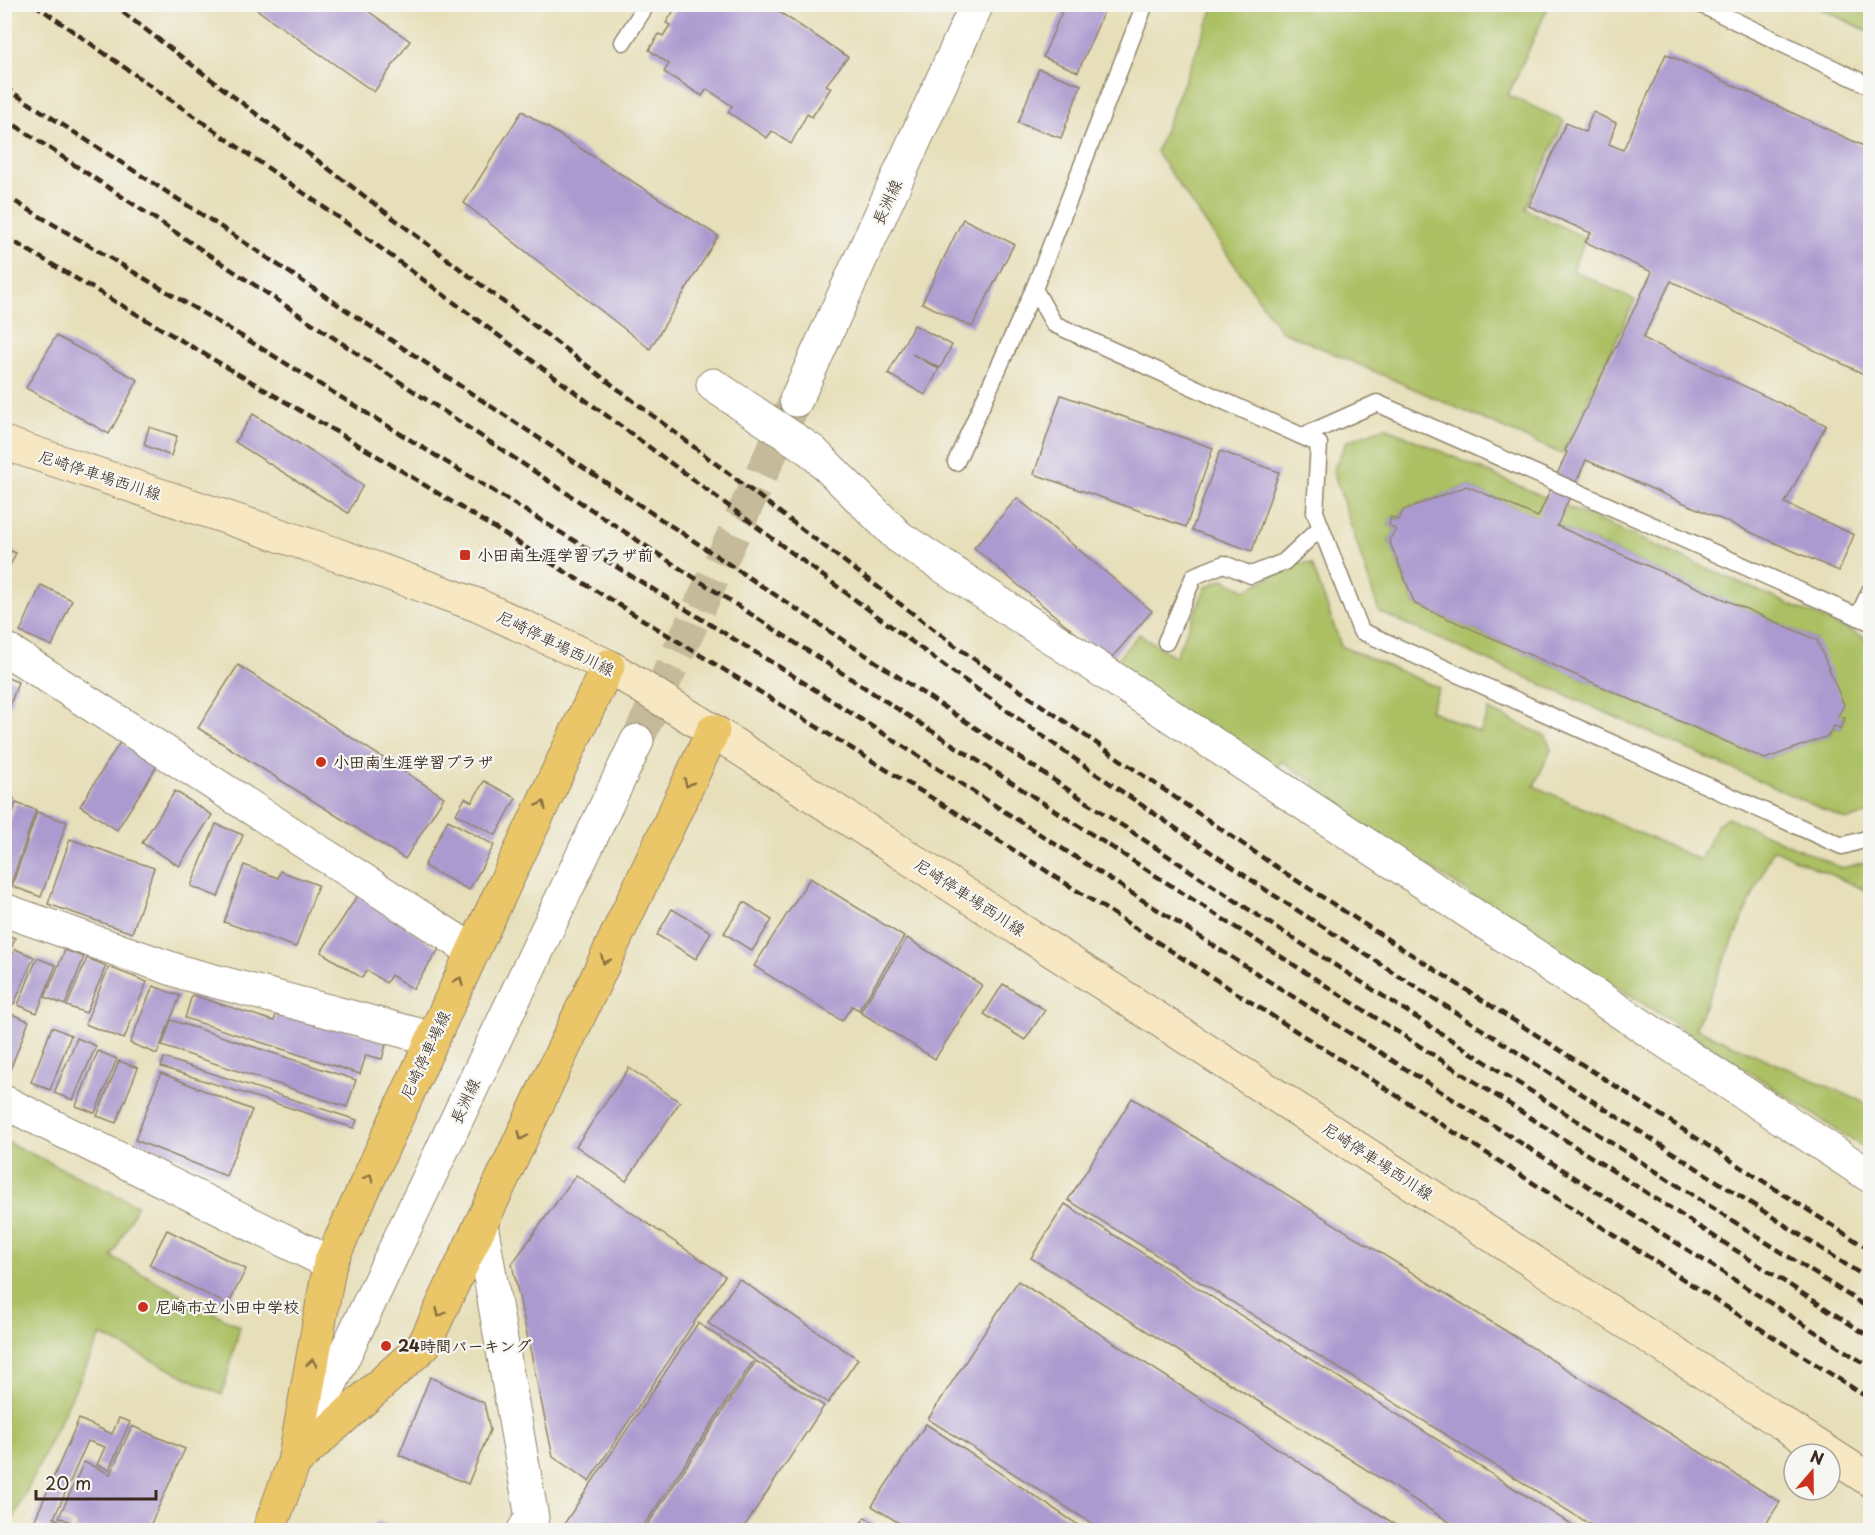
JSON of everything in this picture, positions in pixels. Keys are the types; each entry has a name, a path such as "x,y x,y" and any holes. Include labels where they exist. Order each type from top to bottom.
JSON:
{"main road":[{"name":"尼崎停車場西川線","path":"4,443 318,548 477,605 608,666 713,730 1870,1480"},
{"name":"尼崎停車場線","path":"269,1530 294,1462 330,1263 430,1043 608,666"},
{"name":"尼崎停車場線","path":"294,1462 424,1346 713,730"}],"street":[{"name":"長洲線","path":"796,400 977,4"},
{"path":"713,385 812,451 899,537 1870,1176"},
{"path":"4,648 473,951"},
{"name":"長洲線","path":"294,1462 637,741"},
{"path":"4,910 184,973 415,1034 430,1043"},
{"path":"4,1102 330,1263"},
{"path":"481,1224 532,1518 524,1530"}],"lane":[{"path":"623,42 647,4"},
{"path":"956,462 1034,288 1145,4"},
{"path":"1700,4 1870,86"},
{"path":"1034,288 1054,324 1320,444 1315,512 1361,631 1842,846 1870,838"},
{"path":"1303,436 1377,403 1864,620 1870,591"},
{"path":"1166,642 1194,576 1224,564 1251,575 1273,567 1284,562 1321,527"}],"green space":[{"path":"1215,4 1549,5 1508,95 1564,121 1525,209 1586,238 1572,270 1635,300 1562,454 1280,330 1156,152"},
{"path":"1813,5 1870,5 1870,32"},
{"path":"1385,427 1864,637 1870,654 1870,813 1847,820 1379,612 1333,470 1347,441","holes":["1467,486 1816,640 1838,716 1845,719 1840,728 1834,726 1828,736 1765,759 1415,604 1389,540 1396,530 1389,525 1392,517 1399,520 1403,510"]},
{"path":"1298,562 1312,564 1341,646 1439,688 1430,710 1480,733 1489,710 1546,736 1551,750 1534,786 1700,860 1717,825 1727,817 1842,868 1870,861 1870,892 1773,849 1695,1028 1870,1105 1870,1152 1721,1053 1311,792 1316,783 1281,761 1274,772 1110,667 1139,634 1175,657 1206,587 1223,579 1246,590"},
{"path":"5,1141 137,1205 112,1257 240,1327 222,1395 101,1335 8,1530 4,1530"}],"building":[{"path":"249,4 358,4 410,41 374,92"},
{"path":"678,4 767,4 848,57 826,85 831,88 812,117 807,114 791,144 772,131 767,138 728,112 732,106 707,89 702,96 664,72 669,64 649,50 659,34 663,36 670,25 666,23"},
{"path":"1065,4 1107,4 1078,72 1043,57"},
{"path":"1666,54 1870,149 1870,377 1671,281 1643,338 1826,425 1785,503 1854,535 1839,571 1586,460 1557,526 1817,640 1844,705 1838,716 1845,718 1840,728 1834,726 1828,736 1765,759 1415,604 1389,540 1396,530 1389,525 1391,517 1399,520 1403,510 1467,486 1538,517 1567,452 1565,451 1652,272 1585,242 1591,233 1529,206 1566,123 1585,132 1593,112 1616,123 1609,144 1623,150"},
{"path":"1039,69 1081,85 1061,138 1018,123"},
{"path":"522,111 718,236 650,349 464,203"},
{"path":"963,219 1014,244 972,327 922,303"},
{"path":"914,325 952,345 940,368 912,354 939,369 925,395 888,374"},
{"path":"56,336 138,380 109,434 26,388"},
{"path":"1061,395 1213,448 1186,527 1034,474"},
{"path":"253,414 363,485 348,513 235,442"},
{"path":"149,427 177,436 171,456 144,445"},
{"path":"1220,451 1279,472 1252,551 1192,530"},
{"path":"1017,498 1152,611 1109,661 974,548"},
{"path":"4,548 16,553 4,578"},
{"path":"41,585 72,600 52,646 20,632"},
{"name":"小田南生涯学習プラザ","path":"238,665 444,797 405,859 198,728"},
{"path":"5,677 18,682 5,720"},
{"path":"120,742 157,766 117,830 80,806"},
{"path":"484,781 516,798 496,835 456,814 465,798 472,802"},
{"path":"175,791 212,815 179,866 142,843"},
{"path":"4,795 14,798 5,824 4,824"},
{"path":"16,803 36,810 11,884 4,882 4,836"},
{"path":"37,812 67,822 41,897 12,886"},
{"path":"448,820 494,845 469,890 424,866"},
{"path":"216,824 243,835 218,897 191,886"},
{"path":"70,839 154,868 132,933 48,904"},
{"path":"244,865 278,878 280,871 318,885 296,947 224,922"},
{"path":"810,878 904,937 859,1010 852,1006 842,1021 754,966"},
{"path":"358,895 439,949 413,989 391,975 386,983 367,970 362,978 321,952"},
{"path":"744,902 772,920 752,951 724,933"},
{"path":"672,909 711,932 696,959 657,935"},
{"path":"4,934 15,938 5,965 4,965"},
{"path":"907,938 982,985 935,1059 860,1012"},
{"path":"15,949 34,957 14,1004 4,1000 4,974"},
{"path":"65,950 84,957 65,1005 45,997"},
{"path":"37,958 56,965 37,1013 18,1005"},
{"path":"87,958 106,966 86,1013 67,1006"},
{"path":"109,967 147,982 124,1039 85,1024"},
{"path":"1003,984 1045,1010 1025,1040 984,1014"},
{"path":"153,986 180,996 157,1054 130,1043"},
{"path":"192,995 274,1021 277,1011 387,1041 382,1059 366,1055 360,1074 185,1018"},
{"path":"11,1014 29,1021 8,1075 4,1074 4,1028"},
{"path":"171,1020 356,1080 347,1107 162,1046"},
{"path":"52,1027 71,1035 50,1090 31,1082"},
{"path":"77,1038 96,1046 73,1100 54,1093"},
{"path":"98,1051 117,1059 95,1113 76,1106"},
{"path":"164,1058 357,1120 354,1128 161,1067"},
{"path":"119,1061 138,1068 116,1123 97,1116"},
{"path":"629,1068 680,1102 626,1181 576,1146"},
{"path":"161,1073 252,1110 226,1176 135,1140"},
{"path":"1132,1098 1780,1502 1762,1530 1599,1530 1068,1200"},
{"path":"576,1175 725,1276 589,1481 553,1457 512,1264"},
{"path":"1065,1204 1580,1530 1462,1530 1031,1258"},
{"path":"167,1230 246,1269 228,1305 149,1265"},
{"path":"739,1279 858,1359 828,1403 708,1323"},
{"path":"1018,1281 1404,1530 1102,1530 928,1419"},
{"path":"698,1323 754,1360 641,1530 560,1530"},
{"path":"756,1361 824,1406 742,1530 644,1530"},
{"path":"430,1377 484,1403 490,1430 468,1484 399,1455"},
{"path":"119,1418 130,1422 109,1470 97,1465 105,1447 88,1441 54,1518 72,1526 70,1530 49,1530 33,1524 79,1419 112,1434"},
{"path":"926,1424 1086,1530 910,1530 872,1506"},
{"path":"132,1426 185,1449 148,1530 75,1530 77,1525 59,1517 84,1462 110,1474"},
{"path":"865,1517 885,1530 856,1530"},
{"path":"377,1521 400,1530 373,1530"}],"tunnel":[{"path":"637,741 796,400"}],"railway":[{"path":"34,4 352,227 946,667 1089,769 1269,892 1870,1280"},
{"path":"112,4 958,648 1285,873 1870,1250"},
{"path":"4,87 218,225 1257,915 1870,1309"},
{"path":"4,118 667,560 1870,1337"},
{"path":"4,195 243,337 781,668 1870,1367"},
{"path":"4,236 384,460 945,806 1870,1399"}],"place":[{"name":"小田南生涯学習プラザ前","path":"465,555"},
{"name":"小田南生涯学習プラザ","path":"321,762"},
{"name":"尼崎市立小田中学校","path":"143,1307"},
{"name":"24時間パーキング","path":"386,1346"}]}
